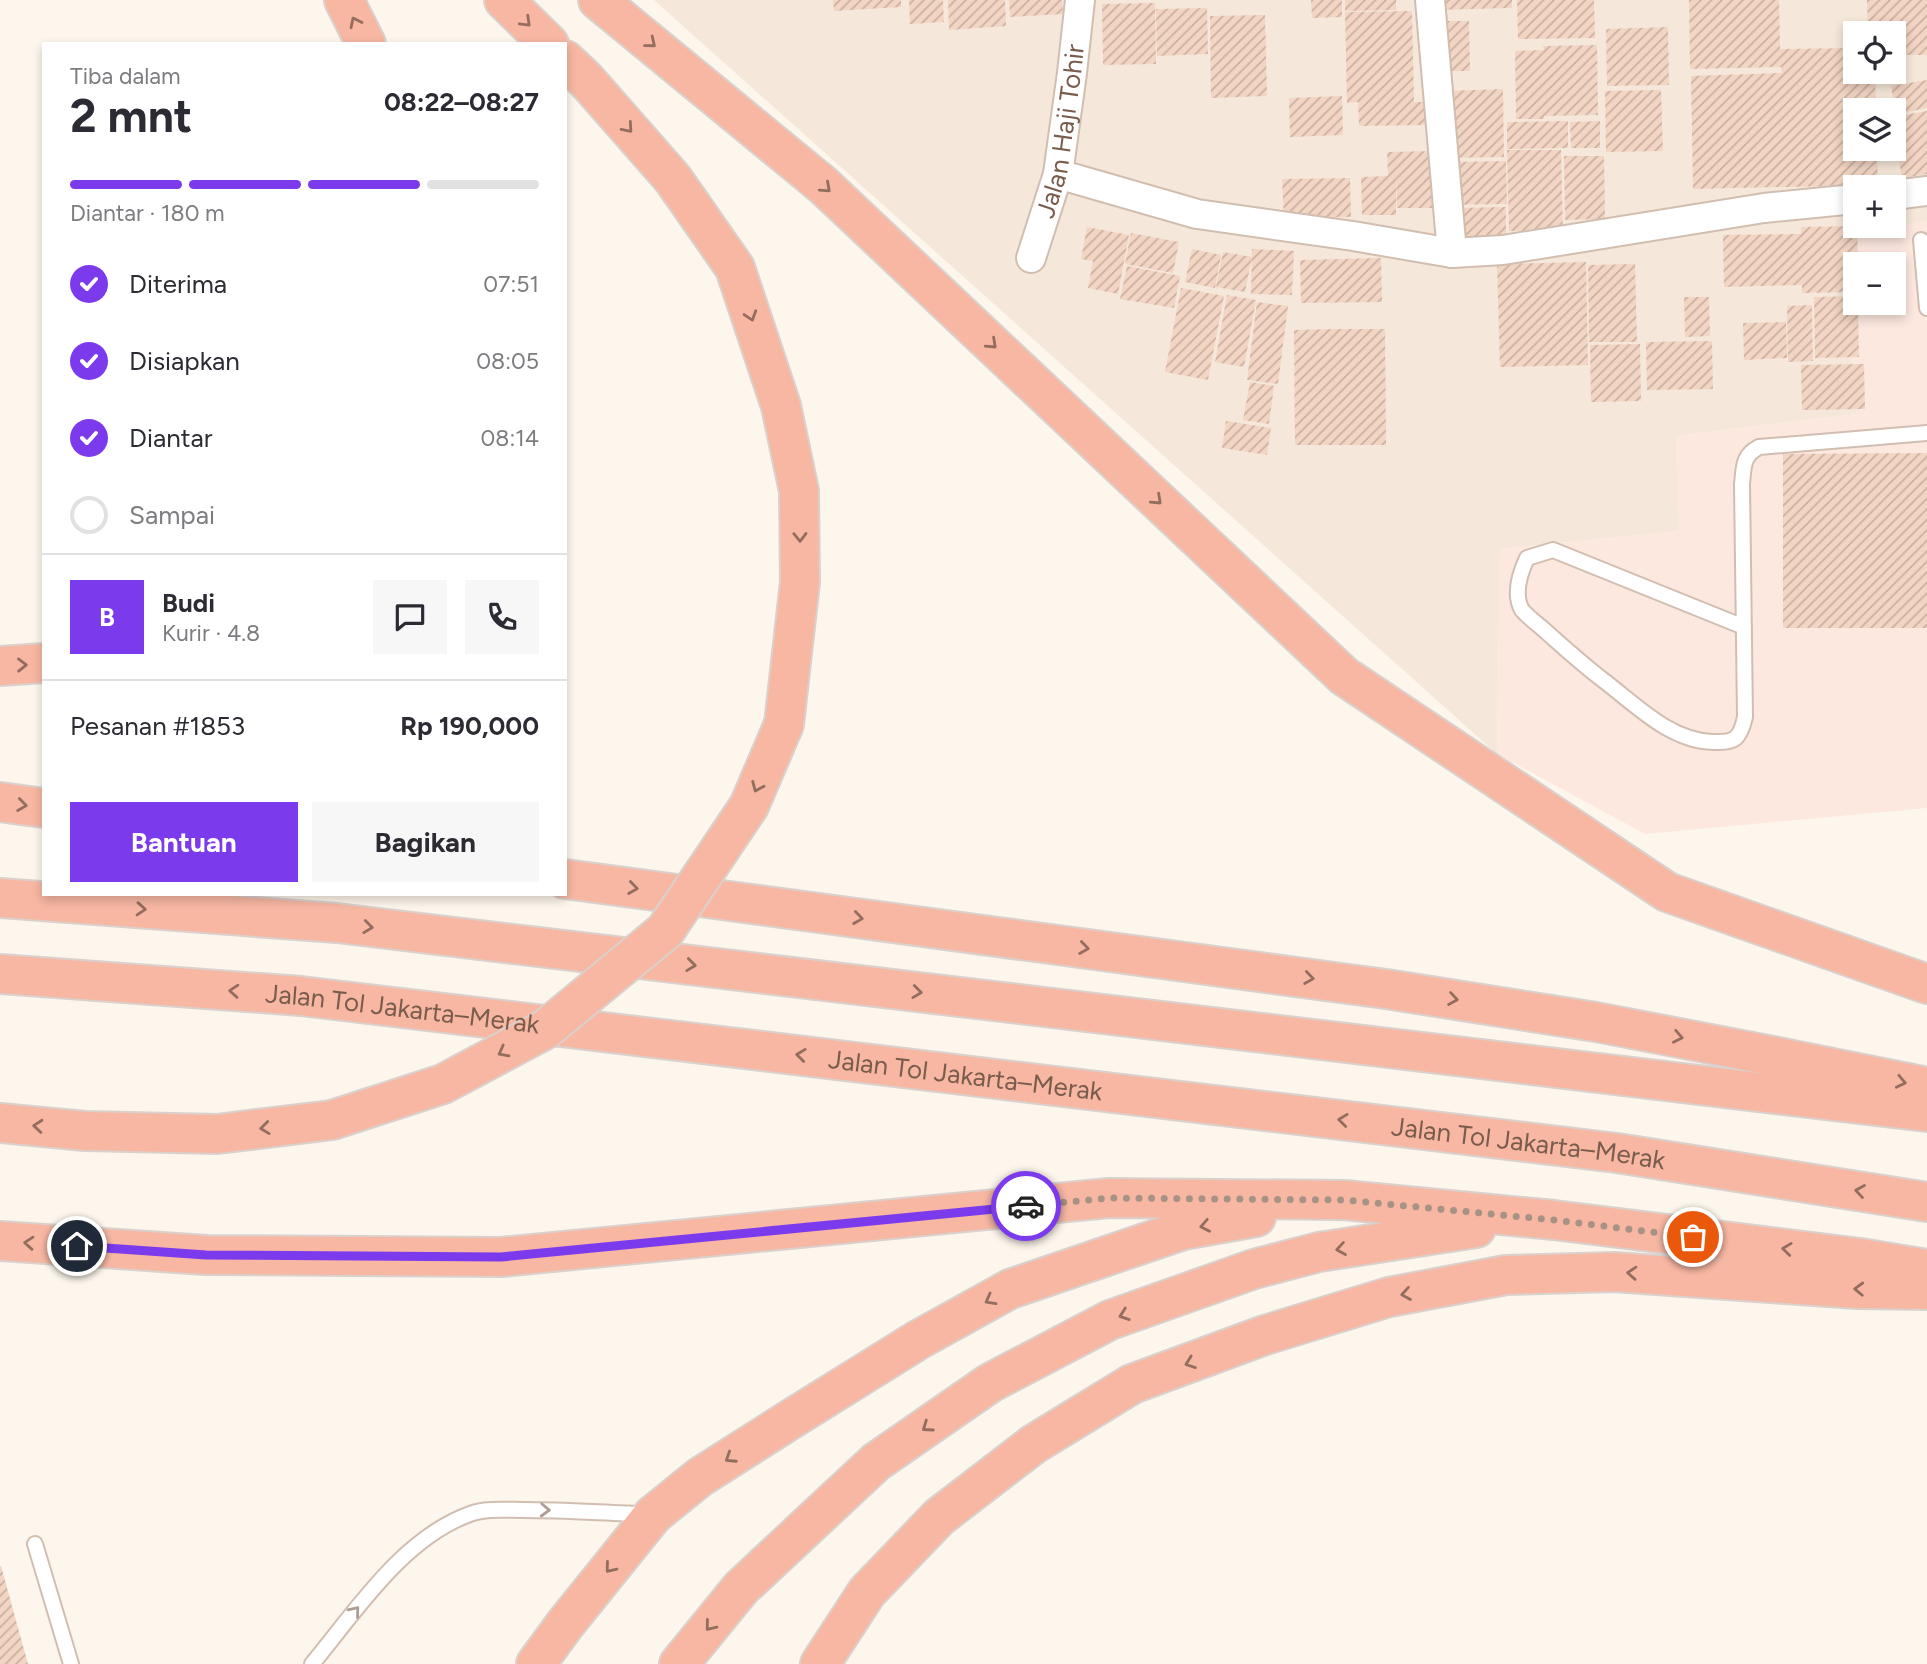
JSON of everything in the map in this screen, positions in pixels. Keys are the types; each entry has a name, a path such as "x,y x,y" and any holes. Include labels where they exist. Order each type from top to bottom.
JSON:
{"highway":[{"path":"344,0 365,42"},
{"path":"504,0 547,42"},
{"path":"598,0 823,185 1344,676 1667,892 1927,984"},
{"path":"0,1123 85,1131 217,1133 332,1120 443,1084 546,1029 665,931 749,806 784,724 800,583 799,491 781,405 735,268 673,178 567,62"},
{"path":"0,666 42,663"},
{"path":"0,802 42,808"},
{"path":"567,879 1386,989 1596,1022 1927,1087"},
{"path":"0,898 337,923 1927,1112"},
{"name":"Jalan Tol Jakarta–Merak","path":"0,974 301,996 1616,1153 1927,1202"},
{"path":"0,1241 206,1255 501,1257 1109,1198 1344,1200 1554,1220 1860,1258 1927,1269"},
{"path":"536,1664 653,1514 700,1477 918,1340 1010,1289 1183,1230 1344,1200"},
{"path":"679,1664 741,1588 876,1462 990,1384 1110,1320 1254,1269 1319,1252 1456,1230 1554,1220"},
{"path":"820,1664 867,1592 939,1517 1034,1444 1132,1384 1265,1335 1389,1297 1506,1275 1614,1272 1857,1289 1927,1290"}],"street":[{"name":"Jalan Haji Tohir","path":"1031,258 1058,174 1080,0"},
{"path":"1430,0 1452,253"},
{"path":"1058,174 1197,214 1452,253 1503,250 1764,208 1843,200"},
{"path":"1906,194 1927,191"}],"lane":[{"path":"1921,240 1927,308"},
{"path":"1744,627 1553,550 1527,558 1520,573 1518,592 1522,610 1583,665 1664,727 1689,739 1729,743 1737,738 1742,730 1745,717 1744,627 1742,484 1744,462 1749,452 1759,447 1927,433"},
{"path":"313,1664 380,1580 405,1555 438,1530 472,1513 535,1510 653,1514"},
{"path":"34,1544 71,1664"}],"shaded area":[{"path":"654,0 1927,0 1927,221 1906,224 1906,175 1843,175 1843,238 1845,238 1846,252 1843,252 1843,315 1850,315 1857,414 1676,436 1679,531 1500,549 1497,754"},
{"path":"1927,221 1927,808 1645,834 1497,754 1500,549 1678,531 1676,436 1857,414 1850,315 1906,315 1906,252 1846,252 1845,238 1906,238 1906,224"}],"building":[{"path":"833,0 901,0 901,7 834,11"},
{"path":"909,0 943,0 944,22 910,24"},
{"path":"948,0 1005,0 1006,26 949,30"},
{"path":"1009,0 1062,0 1063,14 1010,17"},
{"path":"1311,0 1342,0 1342,17 1312,18"},
{"path":"1345,0 1396,0 1396,10 1345,11"},
{"path":"1435,0 1512,0 1512,8 1435,10"},
{"path":"1517,0 1594,0 1595,38 1518,39"},
{"path":"1689,0 1779,0 1780,49 1843,48 1843,84 1875,84 1876,98 1843,98 1843,161 1877,161 1878,175 1843,175 1843,186 1693,189 1691,76 1782,73 1781,67 1690,69"},
{"path":"1867,0 1927,0 1927,55 1906,55 1906,21 1868,21"},
{"path":"1155,3 1156,64 1103,65 1102,4"},
{"path":"1207,8 1208,54 1157,56 1156,9"},
{"path":"1412,11 1414,102 1427,102 1428,125 1359,126 1358,102 1347,103 1345,12"},
{"path":"1265,15 1267,96 1211,98 1210,16"},
{"path":"1441,21 1469,21 1470,71 1442,71"},
{"path":"1668,27 1669,85 1607,86 1606,29"},
{"path":"1597,45 1598,115 1516,119 1515,51 1544,50 1543,46"},
{"path":"1927,80 1927,108 1906,112 1906,98 1893,98 1891,86"},
{"path":"1503,89 1504,157 1446,158 1445,91"},
{"path":"1661,90 1663,151 1606,152 1605,91"},
{"path":"1342,96 1343,135 1290,137 1289,98"},
{"path":"1927,111 1927,174 1906,177 1902,175 1899,161 1906,161 1906,115"},
{"path":"1568,121 1568,148 1507,149 1507,122"},
{"path":"1600,121 1600,148 1571,148 1570,122"},
{"path":"1507,150 1561,150 1563,230 1509,231"},
{"path":"1435,151 1437,208 1397,208 1396,175 1396,215 1362,215 1361,177 1388,176 1387,152"},
{"path":"1564,156 1604,156 1605,219 1565,220"},
{"path":"1506,161 1507,204 1451,205 1451,162"},
{"path":"1350,178 1351,217 1284,218 1282,179"},
{"path":"1506,207 1506,238 1454,239 1453,208"},
{"path":"1843,226 1843,238 1857,238 1858,252 1843,252 1843,292 1802,293 1802,285 1724,287 1723,235 1801,234 1801,227"},
{"path":"1087,227 1129,235 1118,294 1088,288 1093,261 1081,259"},
{"path":"1131,233 1179,242 1173,273 1125,264"},
{"path":"1192,249 1221,255 1215,288 1185,282"},
{"path":"1252,249 1294,251 1292,295 1251,294"},
{"path":"1223,252 1252,257 1245,292 1216,287"},
{"path":"1381,258 1382,302 1301,303 1300,260"},
{"path":"1586,262 1588,365 1500,367 1497,264"},
{"path":"1635,264 1637,342 1589,342 1588,265"},
{"path":"1127,266 1180,276 1174,308 1120,299"},
{"path":"1181,288 1224,296 1208,380 1165,372"},
{"path":"1227,295 1256,300 1244,367 1215,362"},
{"path":"1843,296 1843,315 1858,315 1859,357 1815,358 1814,297"},
{"path":"1684,297 1709,297 1710,336 1685,337"},
{"path":"1257,302 1288,306 1278,384 1247,380"},
{"path":"1812,305 1813,361 1788,362 1787,306"},
{"path":"1786,322 1787,358 1744,360 1743,323"},
{"path":"1385,329 1386,445 1295,445 1294,330"},
{"path":"1712,341 1713,389 1647,390 1646,342"},
{"path":"1640,344 1641,401 1591,402 1590,345"},
{"path":"1864,364 1865,409 1802,410 1801,365"},
{"path":"1250,382 1274,386 1269,424 1243,420"},
{"path":"1226,421 1271,428 1267,455 1222,448"},
{"path":"1927,453 1927,628 1783,628 1783,454"},
{"path":"1,1566 28,1664 0,1664"}],"way so far":[{"path":"1026,1206 1109,1198 1344,1200 1554,1220 1693,1237"}],"route":[{"path":"77,1246 206,1255 501,1257 1026,1206"}]}
